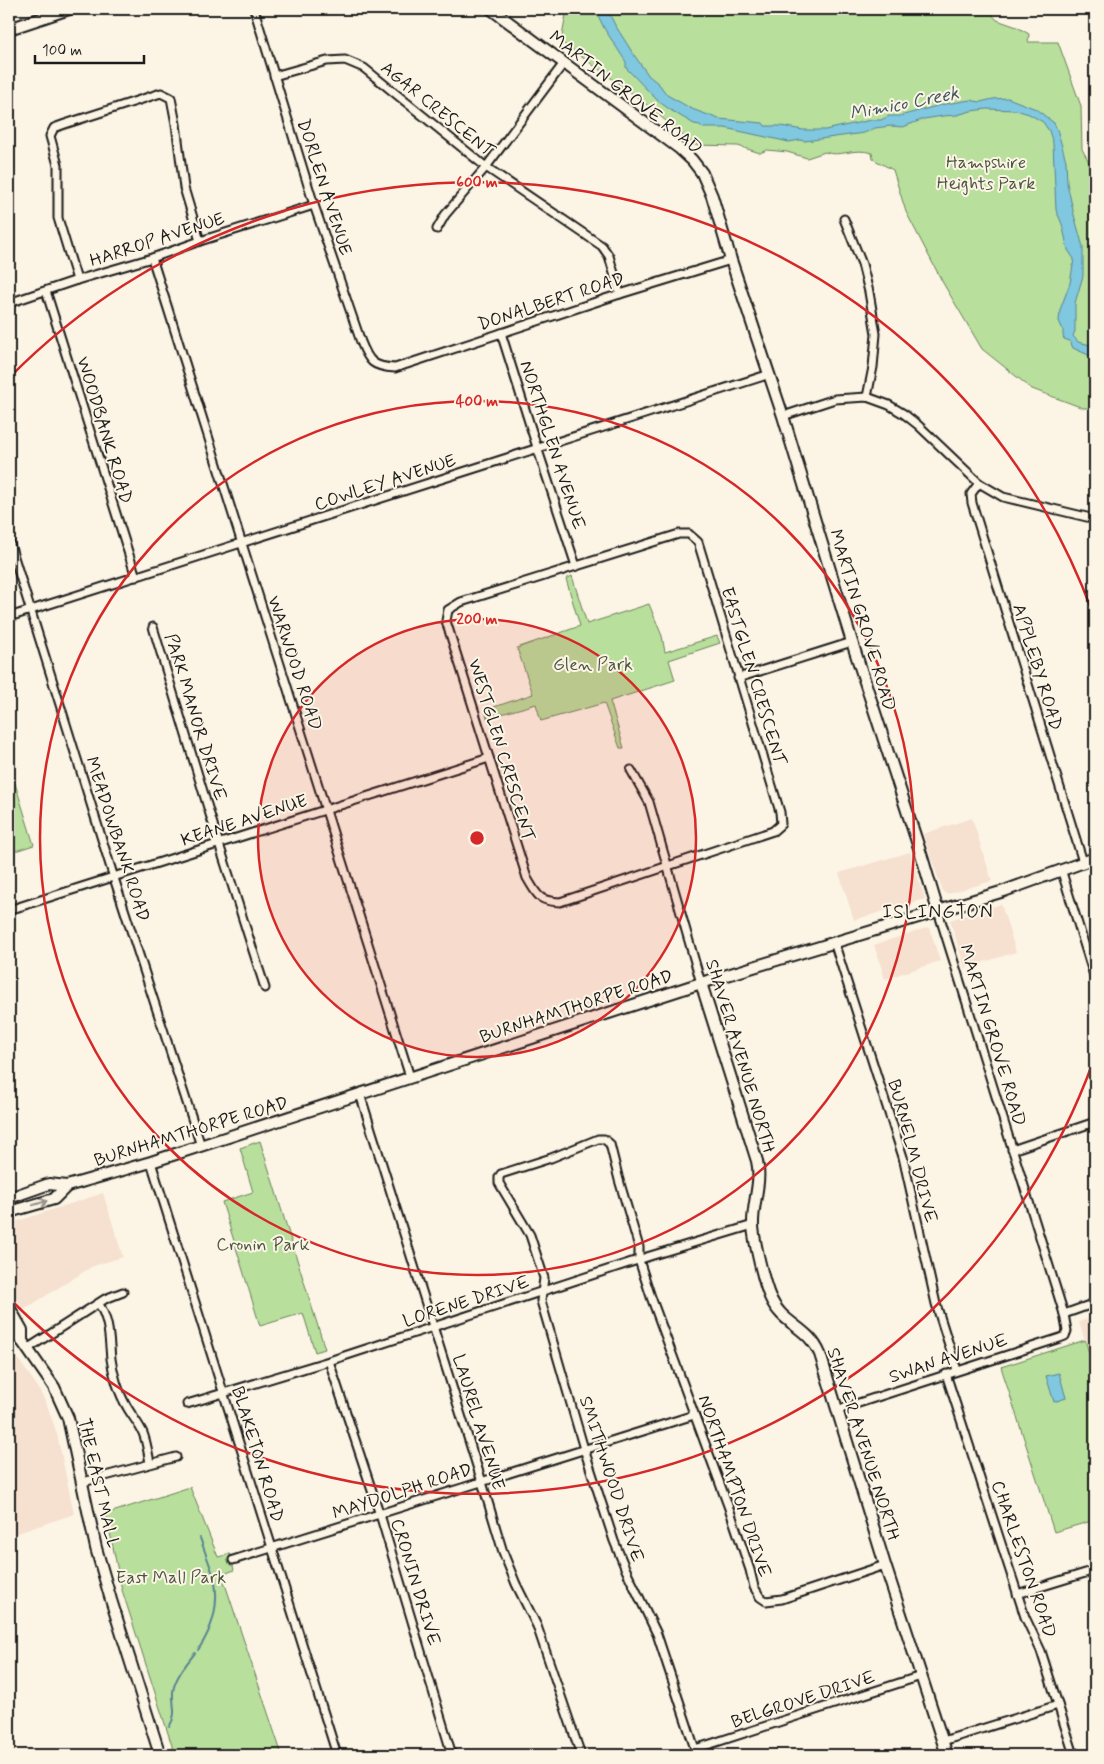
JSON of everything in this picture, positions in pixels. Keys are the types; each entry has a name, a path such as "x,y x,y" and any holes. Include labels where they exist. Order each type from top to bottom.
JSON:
{"main road":[{"path":"9,29 69,9"},
{"name":"MARTIN GROVE ROAD","path":"491,9 680,149 702,173 710,190 731,260 784,416 852,642 938,911"},
{"name":"BURNHAMTHORPE ROAD","path":"9,1198 49,1184 67,1186 151,1162 701,983 1004,891 1095,858"},
{"name":"SHAVER AVENUE NORTH","path":"701,983 757,1161 759,1175 753,1225 768,1294 778,1312 809,1336 816,1346 947,1755"},
{"name":"BURNHAMTHORPE ROAD","path":"9,1212 54,1199 67,1186"},
{"name":"THE EAST MALL","path":"9,1307 22,1330 25,1345"},
{"name":"THE EAST MALL","path":"9,1329 25,1345 54,1387 66,1412 83,1482 96,1548 160,1755"}],"street":[{"name":"DORLEN AVENUE","path":"254,9 314,205 360,342 368,359 379,367"},
{"name":"AGAR CRESCENT","path":"274,76 327,61 345,60 364,68 486,167 602,246 609,256 620,294"},
{"path":"437,229 445,215 486,167 564,62"},
{"path":"77,280 58,218 58,165 50,136 54,128 161,93 170,98 176,124 184,188 200,241"},
{"name":"HARROP AVENUE","path":"9,303 314,205"},
{"path":"844,219 862,264 876,334 873,367 867,396"},
{"name":"WARWOOD ROAD","path":"152,258 410,1077"},
{"name":"DONALBERT ROAD","path":"379,367 394,368 731,260"},
{"name":"WOODBANK ROAD","path":"46,291 136,577"},
{"name":"NORTHGLEN AVENUE","path":"501,333 576,566"},
{"name":"COWLEY AVENUE","path":"9,617 770,374"},
{"path":"784,416 835,399 867,396 889,405 904,414 980,483 1003,496 1095,518"},
{"name":"APPLEBY ROAD","path":"980,483 971,494 972,502 1083,862"},
{"name":"EASTGLEN CRESCENT","path":"576,566 679,534 689,534 698,542 781,815 781,824 773,831 667,868"},
{"name":"MEADOWBANK ROAD","path":"9,541 114,878 201,1146"},
{"name":"WESTGLEN CRESCENT","path":"576,566 461,602 448,610 446,621 527,878 536,893 545,901 560,902 667,868"},
{"name":"PARK MANOR DRIVE","path":"153,627 265,988"},
{"path":"738,678 852,642"},
{"name":"KEANE AVENUE","path":"9,910 489,758"},
{"name":"SHAVER AVENUE NORTH","path":"631,770 649,802 701,983"},
{"path":"1061,869 1095,979"},
{"name":"MARTIN GROVE ROAD","path":"938,911 1064,1314 1067,1326 1066,1333"},
{"name":"BURNELM DRIVE","path":"834,942 903,1157 936,1304 957,1370"},
{"path":"9,1054 9,1065"},
{"name":"LAUREL AVENUE","path":"360,1094 503,1552 516,1584 538,1626 581,1755"},
{"path":"1012,1150 1095,1122"},
{"name":"NORTHAMPTON DRIVE","path":"542,1292 544,1278 530,1235 499,1184 499,1177 504,1172 551,1158 590,1142 604,1139 610,1144 639,1247 639,1260 666,1340 748,1562 754,1587 760,1597 766,1601 782,1599 885,1565"},
{"name":"BLAKETON ROAD","path":"151,1162 337,1755"},
{"name":"LORENE DRIVE","path":"187,1404 330,1361 433,1326 753,1225"},
{"path":"25,1345 110,1296 124,1292"},
{"name":"SMITHWOOD DRIVE","path":"542,1292 543,1306 584,1449 621,1557 657,1634 696,1752"},
{"path":"1064,1314 1095,1303"},
{"path":"99,1304 108,1325 112,1360 122,1397 142,1432 150,1463"},
{"name":"SWAN AVENUE","path":"838,1410 1060,1338 1066,1333"},
{"name":"CRONIN DRIVE","path":"330,1361 380,1514 452,1755"},
{"name":"CHARLESTON ROAD","path":"946,1374 1017,1594 1025,1617 1041,1651 1074,1755"},
{"name":"MAYDOLPH ROAD","path":"233,1560 694,1415"},
{"path":"83,1482 176,1457"},
{"path":"1017,1594 1095,1570"},
{"name":"BELGROVE DRIVE","path":"696,1752 921,1676"},
{"path":"943,1741 1058,1705"}],"shaded area":[{"path":"972,818 992,881 947,894 943,892 923,834"},
{"path":"910,852 925,899 854,920 839,873"},
{"path":"1001,904 1016,952 965,968 950,920"},
{"path":"929,927 940,961 885,979 874,945"},
{"path":"103,1193 123,1257 93,1266 22,1311 9,1278 9,1224"},
{"path":"1095,1316 1095,1372 1079,1322"},
{"path":"9,1346 37,1386 47,1405 57,1434 74,1514 9,1536"}],"green space":[{"name":"Hampshire Heights Park","path":"567,9 906,9 914,15 918,9 984,9 989,11 997,20 1017,27 1029,34 1028,42 1058,42 1081,106 1082,149 1095,173 1095,408 1083,408 1032,389 982,349 943,283 906,212 893,170 873,159 872,153 859,151 830,154 825,152 807,158 787,152 767,150 760,153 738,146 694,145 640,99 561,42"},
{"name":"Glen Park","path":"572,576 587,624 649,604 662,636 665,652 717,636 720,643 669,660 675,680 610,701 624,748 620,748 604,703 541,721 536,704 487,718 485,710 533,694 517,648 580,626 566,579"},
{"path":"9,764 34,845 9,853"},
{"name":"Cronin Park","path":"260,1141 325,1349 315,1352 303,1313 260,1326 222,1202 253,1192 240,1148"},
{"path":"1085,1340 1095,1372 1095,1520 1054,1532 1001,1367"},
{"name":"East Mall Park","path":"190,1487 218,1557 230,1554 234,1570 222,1575 282,1755 175,1755 122,1590 106,1514"}],"water":[{"path":"595,9 607,9 634,55 649,76 659,84 667,95 692,109 719,119 763,123 765,126 781,126 803,130 825,130 871,120 881,120 889,116 900,116 940,105 970,100 980,102 1008,98 1036,109 1054,123 1066,161 1067,183 1083,247 1083,276 1075,303 1075,331 1073,336 1078,342 1095,346 1095,358 1073,348 1070,341 1064,339 1059,321 1060,310 1070,283 1074,259 1068,250 1062,224 1056,210 1053,143 1049,131 1043,122 1029,114 1016,110 987,109 924,119 903,127 875,128 864,133 789,142 725,128 703,128 658,101 626,68 626,62 604,28"},
{"path":"1059,1373 1066,1398 1054,1402 1046,1376"}],"waterway":[{"path":"200,1538 213,1574"},
{"path":"198,1650 208,1633 216,1606 214,1577"},
{"path":"169,1727 174,1714 174,1687 181,1671 195,1653"}],"district":[{"name":"ISLINGTON","path":"938,911"}],"water label":[{"name":"Mimico Creek","path":"904,102"}]}
